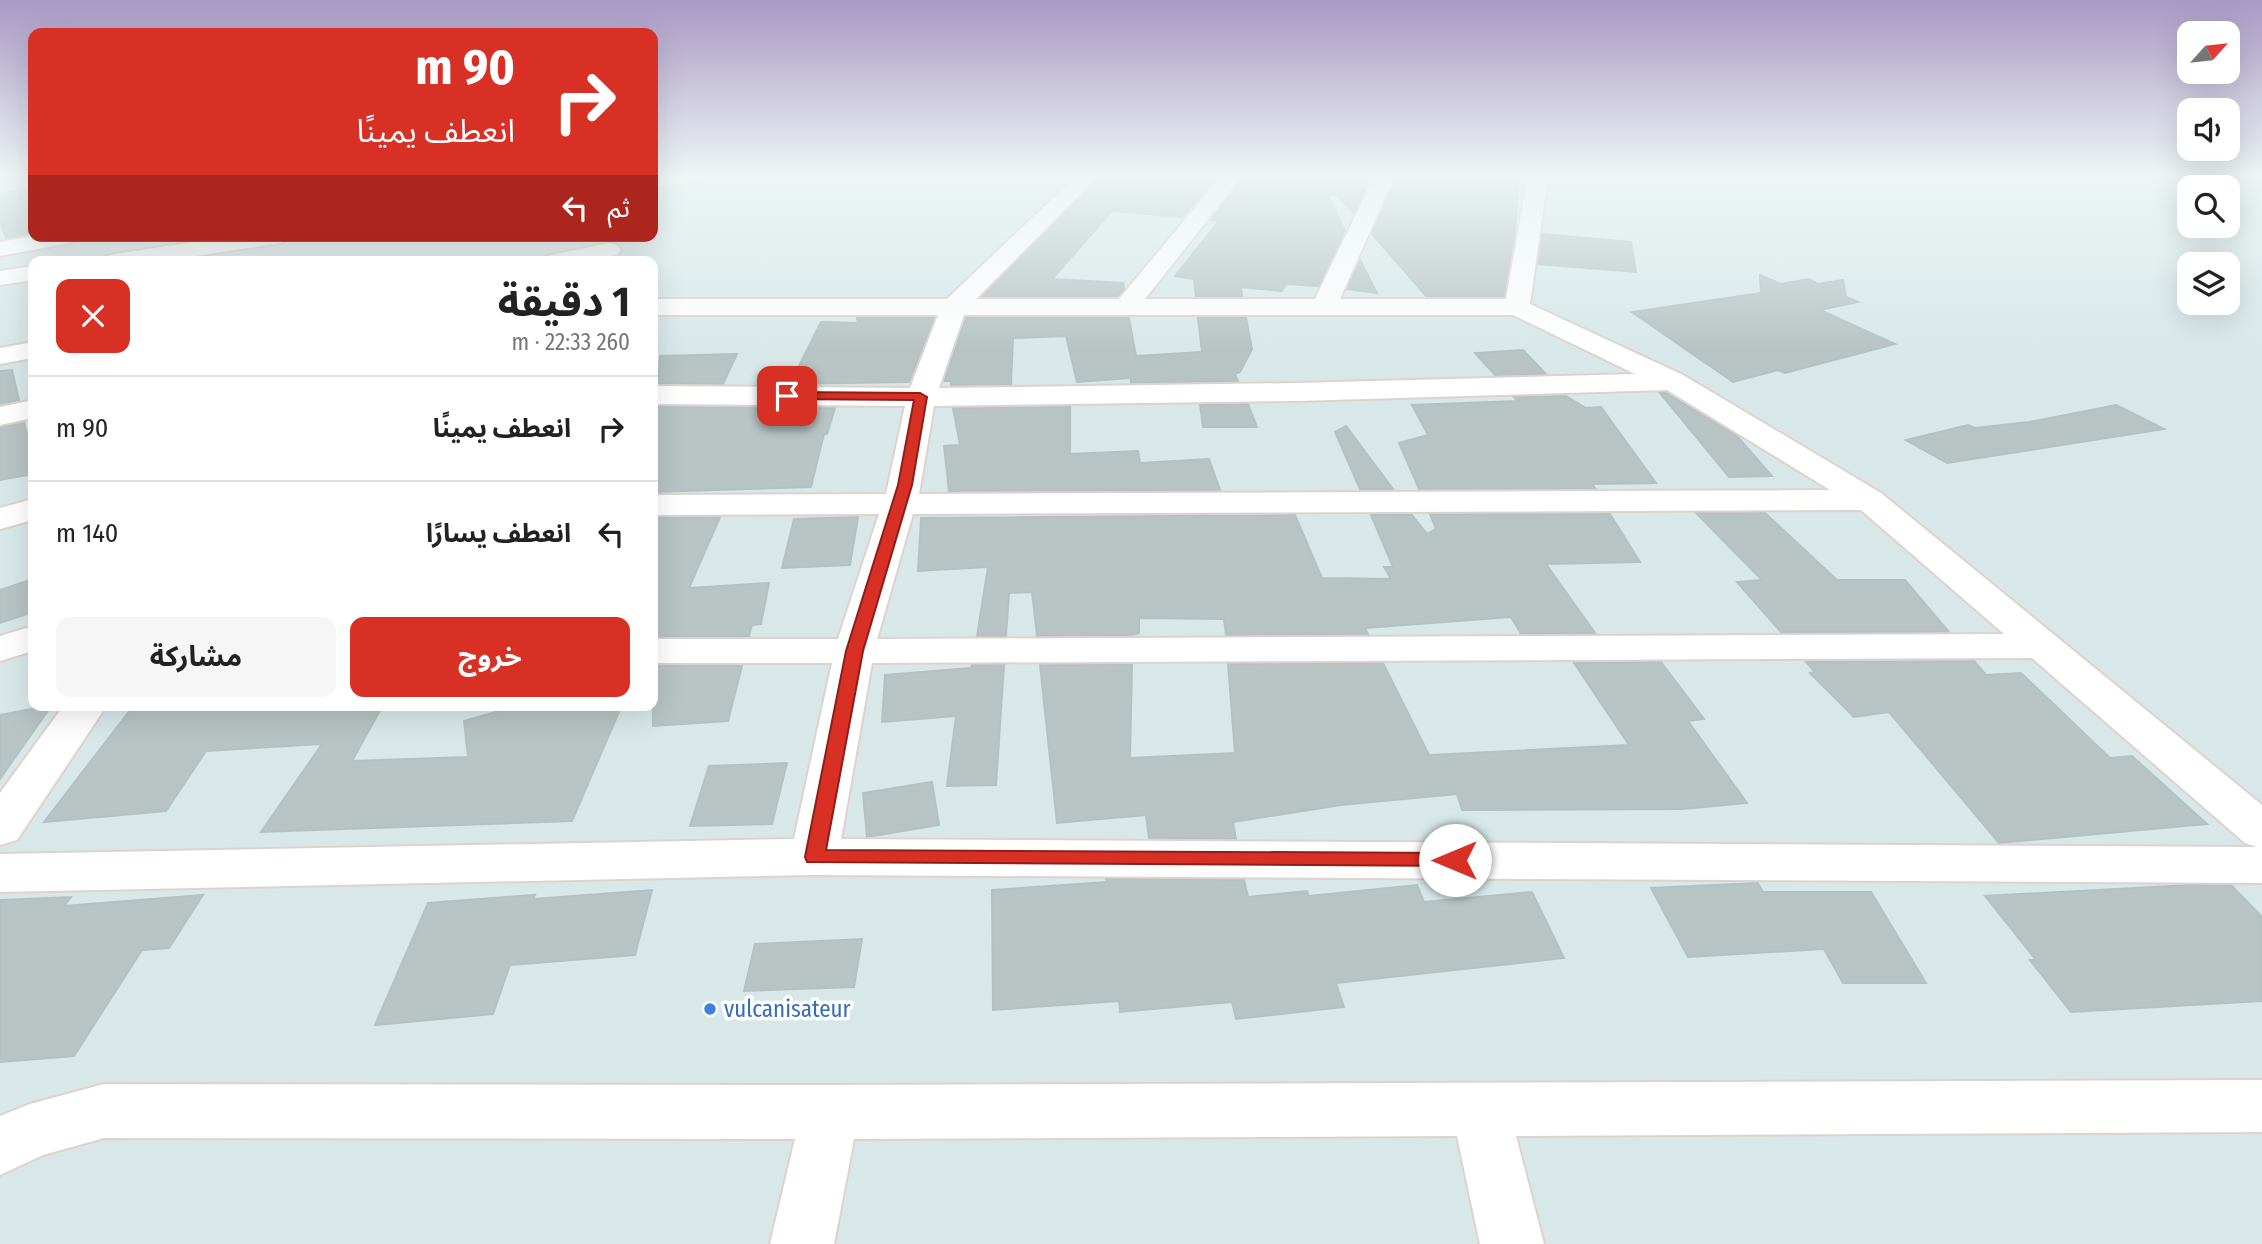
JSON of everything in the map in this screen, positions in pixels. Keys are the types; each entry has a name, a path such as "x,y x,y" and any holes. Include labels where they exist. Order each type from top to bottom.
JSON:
{"street":[{"path":"814,857 855,651 905,485 920,397 954,307 1029,233"},
{"path":"1125,308 1186,233"},
{"path":"1324,307 1358,233"},
{"path":"1517,307 1529,233"},
{"path":"0,250 40,242"},
{"path":"148,256 241,242"},
{"path":"580,256 609,250"},
{"path":"0,278 28,274"},
{"path":"658,307 1517,307 1673,381 1870,500 2262,831"},
{"path":"0,356 28,351"},
{"path":"658,396 920,397 1297,392 1673,381"},
{"path":"0,416 28,410"},
{"path":"658,505 1870,500"},
{"path":"0,519 28,511"},
{"path":"0,649 28,640"},
{"path":"658,651 2044,646"},
{"path":"0,828 82,711"},
{"path":"0,873 814,857 2262,865"},
{"path":"0,1147 30,1131 104,1111 830,1112 2262,1106"},
{"path":"1480,1109 1512,1244"},
{"path":"802,1244 830,1112"}],"building":[{"path":"4,233 28,233 28,234 6,238"},
{"path":"1044,233 1093,233 1052,279 1123,283 1124,289 1118,296 982,296"},
{"path":"1209,233 1344,233 1319,286 1286,284 1282,291 1241,287 1242,296 1196,296 1194,279 1175,276"},
{"path":"1515,233 1504,296 1426,296 1372,234"},
{"path":"1542,234 1631,242 1636,272 1538,264"},
{"path":"1360,260 1377,293 1347,289"},
{"path":"1760,275 1781,284 1809,279 1818,284 1843,280 1846,297 1858,302 1820,310 1895,344 1785,373 1778,370 1733,382 1632,312 1761,293"},
{"path":"857,318 934,318 909,382 790,384 821,322 858,323"},
{"path":"966,318 1129,318 1136,356 1202,352 1198,318 1246,318 1252,349 1240,372 1235,374 1238,381 1131,383 1131,378 1077,382 1066,336 1013,338 1011,384 951,385 951,381 944,381"},
{"path":"1523,350 1546,374 1495,375 1475,353"},
{"path":"737,354 723,384 658,383 660,356"},
{"path":"12,370 19,400 0,404 0,371"},
{"path":"1660,393 1666,393 1737,436 1772,476 1729,477"},
{"path":"1566,396 1586,408 1601,407 1656,483 1592,484 1595,488 1419,489 1399,443 1428,435 1412,405 1518,401 1514,397"},
{"path":"1248,404 1257,427 1203,427 1200,405"},
{"path":"2116,405 2164,429 1947,463 1906,440 1968,425 1975,428 2029,422"},
{"path":"658,407 835,408 827,434 824,434 811,487 658,492"},
{"path":"1070,407 1070,454 1138,451 1140,463 1209,459 1220,490 949,491 944,446 960,445 953,408"},
{"path":"24,422 28,438 28,475 0,480 0,427"},
{"path":"1346,426 1393,489 1360,489 1335,432"},
{"path":"1696,513 1765,513 1837,580 1905,580 1949,632 1781,632 1737,582 1762,580"},
{"path":"1430,514 1610,514 1640,562 1546,564 1595,633 1521,634 1511,617 1365,628 1368,634 1226,635 1224,619 1139,618 1139,633 1132,635 1037,636 1032,592 1009,593 1006,636 977,636 988,567 918,571 921,518 1295,515 1322,578 1391,579 1384,567 1393,567 1371,515 1412,515 1427,534 1436,529"},
{"path":"720,517 689,588 769,583 761,624 752,625 749,636 658,636 658,518"},
{"path":"858,517 850,565 782,568 794,519"},
{"path":"28,581 28,614 0,623 0,590"},
{"path":"1974,661 1986,675 2021,673 2110,758 2132,756 2207,824 1999,843 1889,712 1854,717 1810,673 1815,672 1806,662"},
{"path":"1661,662 1704,719 1688,721 1747,803 1683,809 1462,810 1457,794 1341,805 1233,822 1236,839 1149,838 1146,815 1057,823 1040,665 1132,665 1130,758 1235,753 1228,664 1383,663 1429,755 1629,745 1574,663"},
{"path":"972,665 1004,665 996,785 947,786 956,716 882,722 885,675 971,668"},
{"path":"658,666 742,666 728,721 653,726 653,711 658,711"},
{"path":"28,710 48,711 0,779 0,715"},
{"path":"129,711 380,711 352,761 468,757 464,721 499,711 619,711 572,821 261,832 322,744 206,751 166,811 44,822"},
{"path":"787,763 772,824 690,826 709,766"},
{"path":"932,782 939,825 867,837 863,793"},
{"path":"1106,879 1244,880 1248,897 1307,891 1309,896 1417,885 1424,902 1532,892 1564,958 1336,983 1344,1007 1236,1019 1232,1002 1120,1012 1119,1001 993,1010 992,890 1107,882"},
{"path":"1758,883 1763,892 1871,892 1926,983 1843,983 1824,949 1688,957 1651,888"},
{"path":"2231,885 2262,917 2262,1001 2071,1012 2030,960 2036,960 1985,896"},
{"path":"652,890 635,955 510,965 493,1014 375,1025 428,903"},
{"path":"203,895 169,948 142,950 74,1056 0,1062 0,900 71,897 64,906"},
{"path":"862,939 854,987 744,991 755,944"}],"place":[{"name":"vulcanisateur","path":"710,1009"}],"route":[{"path":"787,396 920,397 905,485 855,651 814,857 1455,860"}]}
